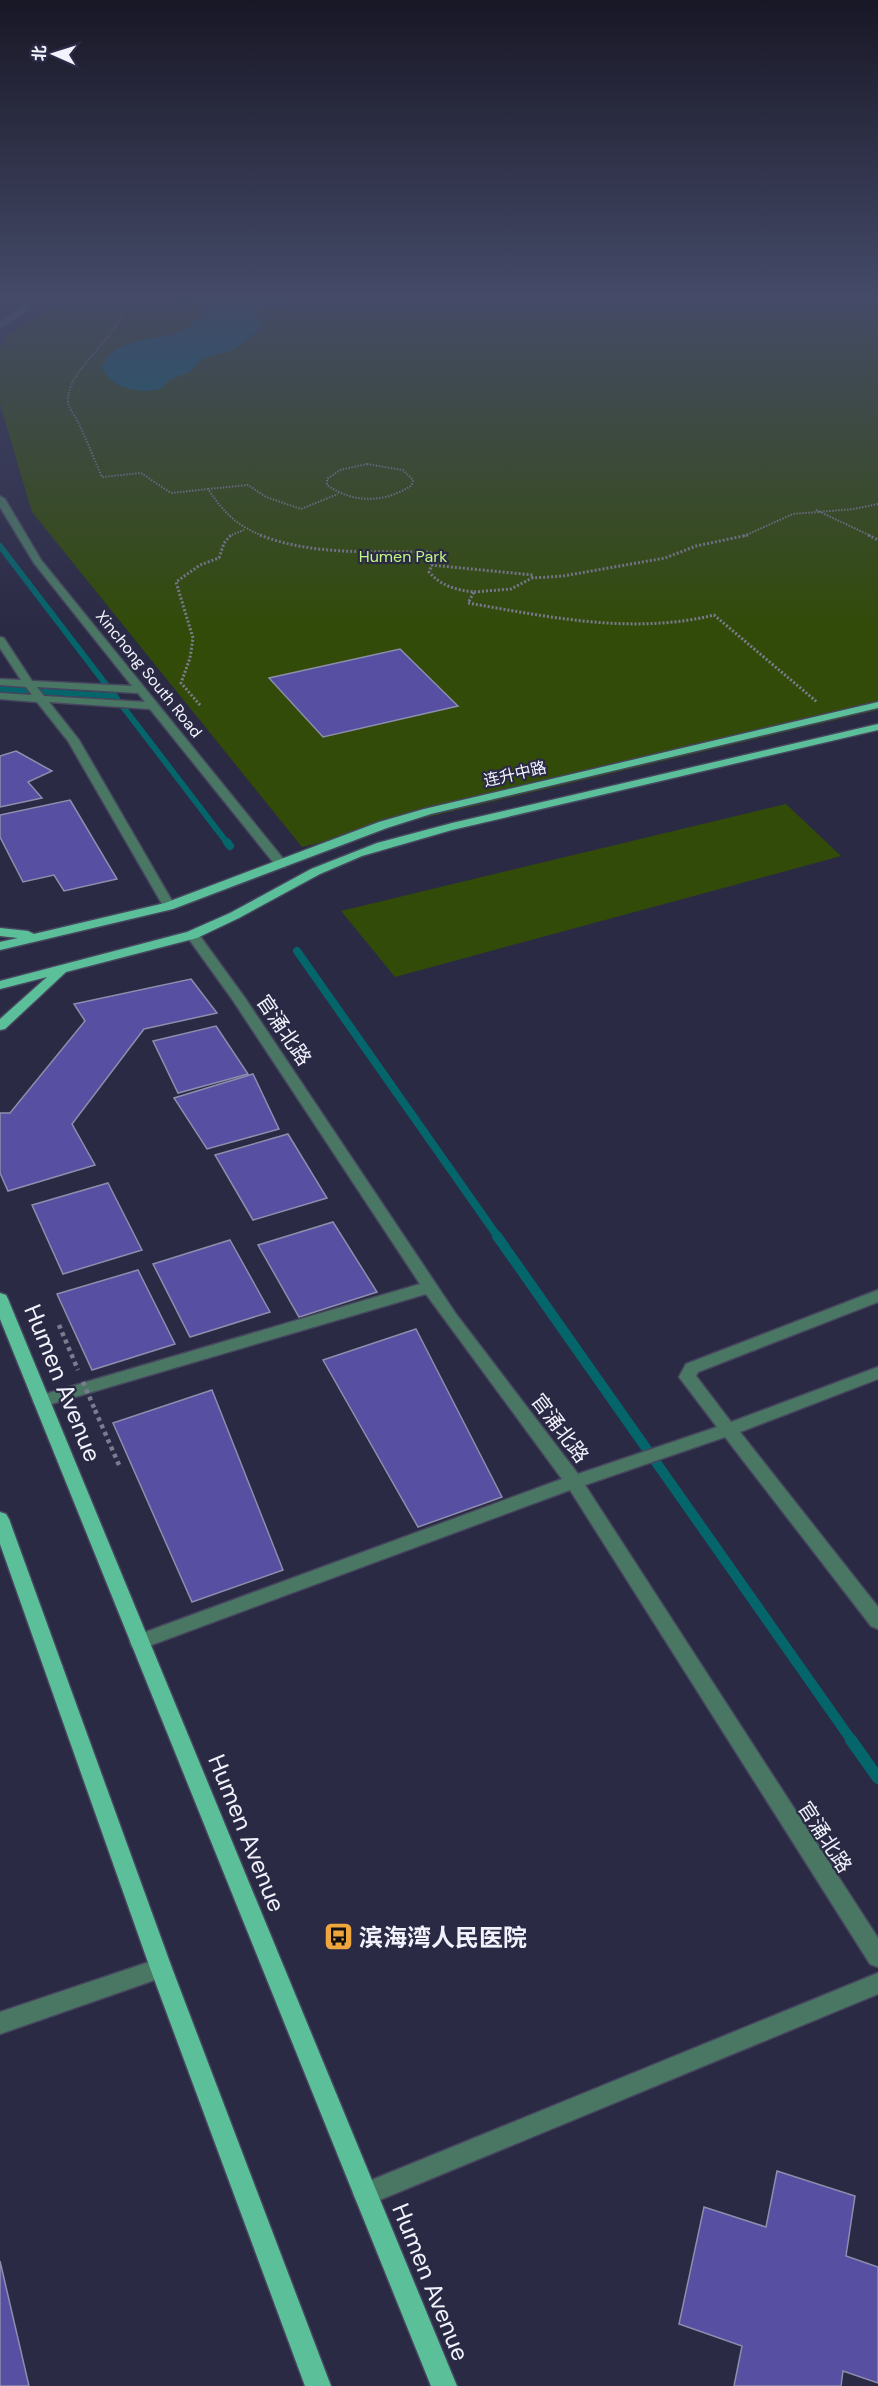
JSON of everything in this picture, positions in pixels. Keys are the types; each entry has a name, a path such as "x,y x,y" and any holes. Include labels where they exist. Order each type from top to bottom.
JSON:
{"main road":[{"name":"连升中路","path":"0,946 169,906 383,825 428,811 878,705"},
{"name":"连升中路","path":"0,985 192,935 222,923 284,886 328,864 361,852 441,830 878,727"},
{"path":"0,932 37,936"},
{"path":"0,1026 64,968"},
{"name":"Humen Avenue","path":"0,1299 444,2386"},
{"path":"1,1527 161,1968 318,2386"}],"street":[{"name":"Xinchong South Road","path":"0,499 37,561 281,864"},
{"path":"0,640 29,684 73,741 169,906"},
{"path":"0,682 143,690"},
{"path":"0,696 155,706"},
{"name":"官涌北路","path":"192,935 238,998 450,1318 574,1482 878,1957"},
{"path":"41,1401 429,1287"},
{"path":"878,1296 692,1368 687,1377 878,1621"},
{"path":"140,1642 574,1482 727,1430 878,1373"},
{"path":"0,2023 161,1968"},
{"path":"365,2194 878,1983"}],"path":[{"path":"71,407 102,477 141,473 171,493 248,485 262,495 301,509 338,494 356,498 384,497 406,490 413,480 410,475 393,466 353,466 331,474 327,479 327,485 338,494"},
{"path":"208,489 212,500 226,518 244,530 273,540 314,548 358,552 429,552 436,555 429,572 436,581 448,587 474,592 511,589 532,578 563,576 665,558 696,546 741,538 793,514 878,504"},
{"path":"815,510 878,540"},
{"path":"200,705 181,683 191,656 192,632 176,594 176,582 200,565 219,558 223,542 233,534 244,530"},
{"path":"430,565 533,575 532,578"},
{"path":"474,592 468,603 577,619 666,624 714,615 822,706"},
{"path":"59,1325 119,1465"}],"green space":[{"name":"Humen Park","path":"1,407 878,407 878,710 302,847 32,512"},
{"path":"786,804 841,856 395,977 341,911"}],"building":[{"path":"400,649 458,706 323,737 269,678"},
{"path":"16,751 52,771 28,782 42,798 0,807 0,756"},
{"path":"70,800 117,879 64,891 54,875 23,882 0,837 0,815"},
{"path":"191,979 217,1013 144,1029 72,1124 95,1165 8,1191 0,1173 0,1113 10,1113 85,1021 74,1004"},
{"path":"216,1026 248,1074 178,1093 153,1041"},
{"path":"253,1074 279,1129 207,1149 174,1098"},
{"path":"288,1134 327,1198 253,1220 215,1155"},
{"path":"108,1183 142,1250 63,1274 32,1205"},
{"path":"333,1222 377,1292 299,1317 258,1245"},
{"path":"230,1240 270,1312 190,1337 153,1264"},
{"path":"138,1270 175,1344 92,1370 57,1294"},
{"path":"416,1329 502,1497 418,1527 323,1360"},
{"path":"212,1390 283,1570 192,1602 113,1423"},
{"path":"777,2171 855,2196 846,2256 878,2267 878,2383 843,2371 841,2386 734,2386 742,2346 679,2324 704,2207 766,2227"},
{"path":"0,2261 29,2386 0,2386"}],"waterway":[{"path":"0,546 115,696"},
{"path":"0,689 115,696"},
{"path":"115,696 228,844"},
{"path":"227,842 230,846"},
{"path":"297,951 498,1237"},
{"path":"497,1236 852,1741"},
{"path":"851,1740 878,1778"}],"place":[{"name":"滨海湾人民医院","path":"338,1937"}]}
